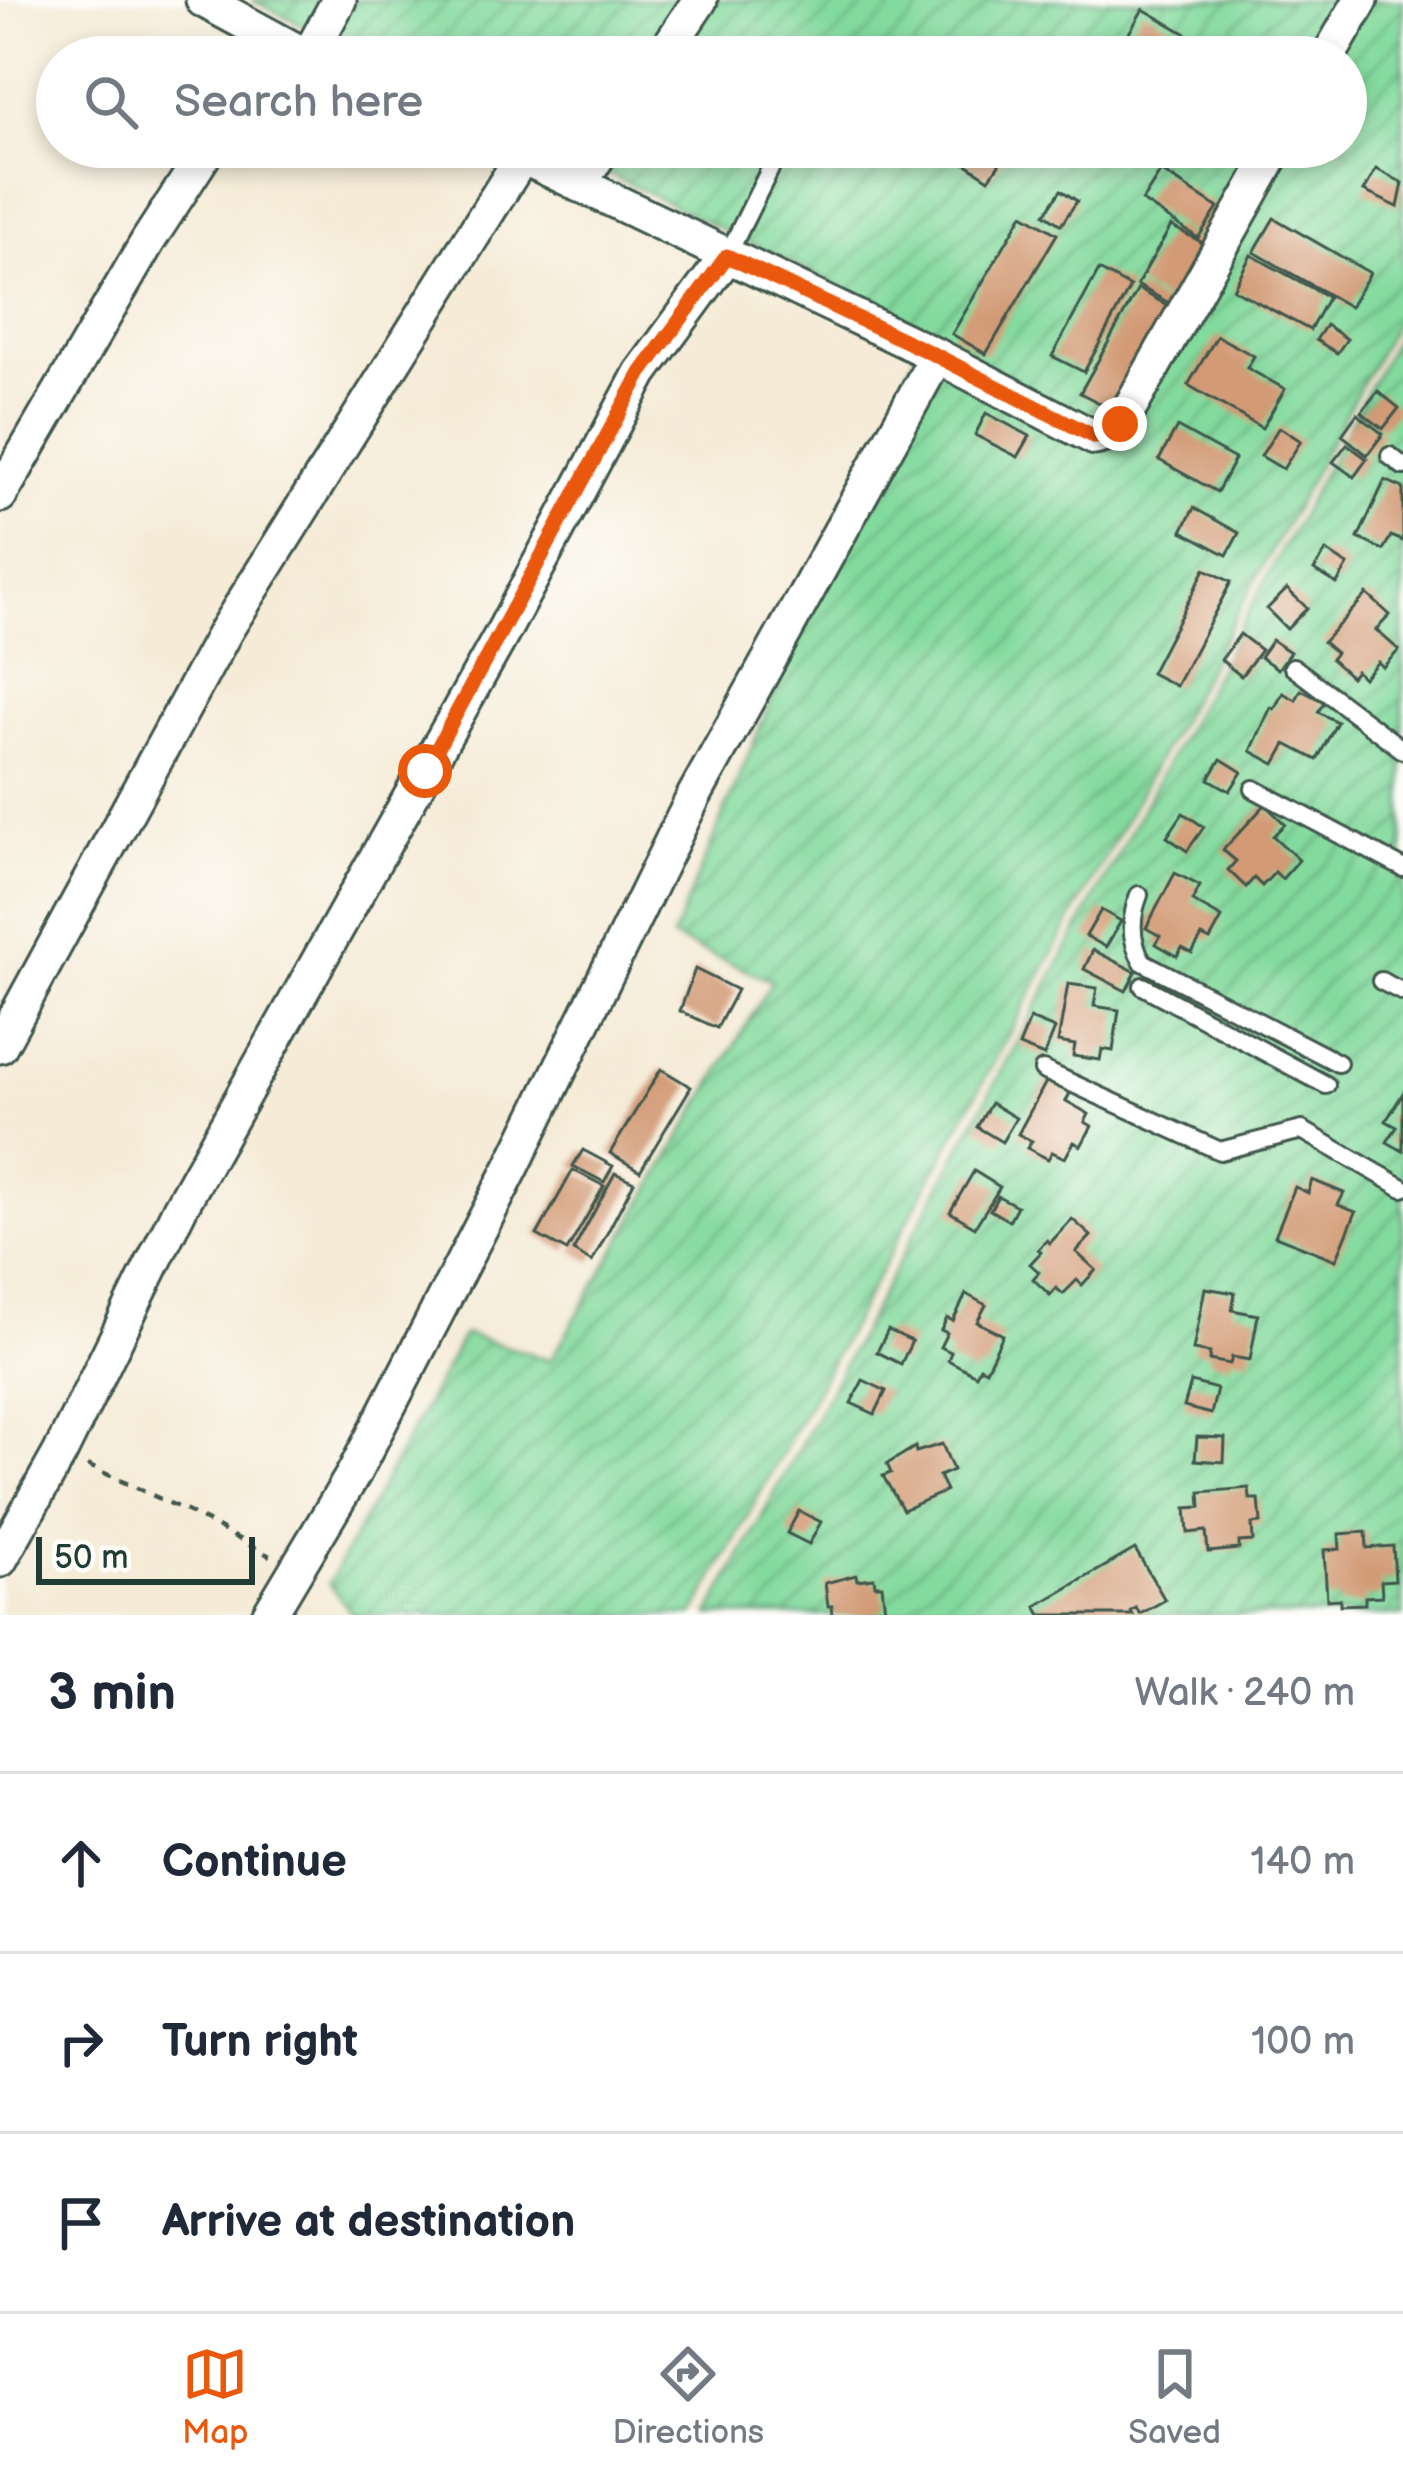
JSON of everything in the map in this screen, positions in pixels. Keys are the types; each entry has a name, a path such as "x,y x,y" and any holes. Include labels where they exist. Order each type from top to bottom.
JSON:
{"street":[{"path":"203,0 261,36"},
{"path":"306,36 339,0"},
{"path":"676,36 700,0"},
{"path":"1340,36 1361,0"},
{"path":"0,495 195,168"},
{"path":"0,1046 226,630 502,168"},
{"path":"546,168 1095,437 1109,434 1120,424 1265,168"},
{"path":"579,184 590,168"},
{"path":"0,1560 60,1453 180,1208 503,632 641,373 727,256"},
{"path":"269,1615 354,1473 512,1167 694,796 937,356"}],"lane":[{"path":"727,256 771,168"},
{"path":"1293,667 1403,750"},
{"path":"1254,789 1403,868"},
{"path":"1139,895 1132,913 1134,948 1143,962 1338,1063"},
{"path":"1381,981 1403,992"},
{"path":"1143,986 1326,1085"},
{"path":"1043,1070 1220,1150 1302,1130 1403,1188"}],"path":[{"path":"60,1453 190,1513 296,1570"}],"green space":[{"path":"251,0 1403,0 1403,308 694,1615 353,1615 329,1583 464,1334 551,1360 772,981 672,938 926,329 596,168 1367,168 1367,36 325,36"},
{"path":"1403,324 1403,1615 709,1615"}],"building":[{"path":"1143,9 1190,36 1127,36"},
{"path":"972,168 997,168 989,179"},
{"path":"1376,169 1403,183 1398,207 1364,191"},
{"path":"1161,171 1218,208 1198,238 1142,201"},
{"path":"1061,190 1077,201 1061,225 1045,214"},
{"path":"1023,214 1057,234 986,354 952,334"},
{"path":"1274,218 1370,273 1350,307 1254,252"},
{"path":"1171,226 1203,243 1169,303 1137,285"},
{"path":"1251,255 1328,297 1310,330 1233,289"},
{"path":"1099,270 1130,287 1084,372 1052,356"},
{"path":"1138,289 1172,308 1115,411 1080,393"},
{"path":"1326,325 1347,339 1337,353 1316,340"},
{"path":"1217,336 1254,356 1247,368 1285,389 1262,428 1188,385"},
{"path":"1378,391 1399,408 1383,429 1361,412"},
{"path":"986,413 1030,436 1018,457 975,435"},
{"path":"1357,414 1383,434 1367,455 1342,435"},
{"path":"1177,427 1235,459 1217,492 1159,460"},
{"path":"1279,427 1301,441 1283,469 1261,456"},
{"path":"1347,444 1367,459 1354,477 1333,462"},
{"path":"1385,480 1403,488 1403,541 1391,536 1383,550 1358,538"},
{"path":"1194,508 1239,533 1227,555 1182,531"},
{"path":"1326,551 1348,565 1337,584 1314,570"},
{"path":"1205,569 1231,582 1176,686 1151,673"},
{"path":"1287,589 1307,608 1287,629 1267,609"},
{"path":"1367,594 1390,615 1376,630 1399,650 1383,667 1378,662 1363,678 1356,671 1351,677 1331,659 1336,653 1323,642"},
{"path":"1240,634 1261,650 1241,676 1221,660"},
{"path":"1272,640 1290,652 1278,669 1260,657"},
{"path":"1301,690 1324,702 1318,712 1337,722 1317,760 1286,744 1275,764 1251,751 1271,707 1283,693 1296,700"},
{"path":"1221,759 1242,772 1230,791 1209,779"},
{"path":"1265,805 1285,824 1273,836 1299,860 1282,879 1275,872 1262,886 1254,878 1246,887 1228,870 1236,861 1223,850"},
{"path":"1183,813 1204,827 1187,851 1167,837"},
{"path":"1175,873 1200,886 1192,901 1222,918 1210,940 1202,936 1192,953 1182,948 1177,956 1156,944 1160,936 1146,928"},
{"path":"1101,910 1121,921 1106,947 1086,936"},
{"path":"1093,950 1136,972 1126,991 1084,969"},
{"path":"695,969 737,990 717,1028 680,1011"},
{"path":"1068,984 1097,988 1094,1006 1119,1010 1113,1051 1102,1049 1100,1060 1073,1056 1075,1045 1058,1042"},
{"path":"1030,1019 1055,1029 1044,1056 1019,1046"},
{"path":"661,1069 691,1087 640,1171 610,1153"},
{"path":"1047,1080 1070,1093 1066,1101 1089,1114 1085,1122 1092,1126 1081,1146 1074,1142 1065,1158 1052,1152 1048,1159 1027,1148 1032,1141 1018,1134"},
{"path":"1403,1093 1403,1151 1387,1142 1397,1127 1386,1121"},
{"path":"991,1103 1016,1118 1002,1142 977,1127"},
{"path":"583,1150 613,1166 604,1182 573,1166"},
{"path":"573,1170 604,1186 567,1251 537,1235"},
{"path":"974,1171 1000,1187 975,1227 950,1212"},
{"path":"615,1173 634,1182 592,1262 573,1251"},
{"path":"1312,1180 1344,1193 1338,1205 1356,1212 1336,1260 1275,1236 1295,1187 1308,1193"},
{"path":"998,1196 1017,1206 1009,1221 990,1210"},
{"path":"1072,1219 1091,1236 1076,1252 1096,1270 1082,1285 1077,1280 1063,1294 1056,1288 1050,1295 1033,1279 1039,1272 1030,1264 1041,1252 1038,1249"},
{"path":"1205,1288 1235,1293 1232,1310 1258,1315 1250,1360 1232,1357 1230,1364 1209,1360 1210,1353 1193,1350"},
{"path":"966,1294 986,1305 977,1322 1003,1335 986,1370 980,1367 976,1375 948,1360 951,1352 940,1347 947,1333 941,1330 947,1318 953,1321"},
{"path":"888,1330 912,1341 901,1364 877,1352"},
{"path":"863,1380 886,1391 875,1414 851,1403"},
{"path":"1191,1382 1217,1389 1211,1414 1184,1407"},
{"path":"1197,1437 1225,1438 1224,1462 1195,1460"},
{"path":"942,1444 953,1470 939,1476 946,1491 903,1510 883,1476 891,1473 887,1464 915,1447 916,1452"},
{"path":"1249,1488 1250,1499 1259,1499 1261,1523 1252,1524 1253,1541 1239,1542 1239,1549 1208,1552 1206,1531 1188,1533 1186,1508 1201,1507 1200,1492"},
{"path":"799,1511 821,1522 809,1544 787,1533"},
{"path":"1366,1532 1367,1548 1393,1546 1395,1580 1381,1581 1382,1596 1365,1597 1365,1604 1340,1605 1340,1599 1327,1600 1324,1550 1340,1549 1339,1534"},
{"path":"1135,1549 1165,1600 1140,1614 1136,1608 1133,1615 1041,1615 1036,1606"},
{"path":"856,1575 857,1580 874,1578 875,1585 882,1585 885,1610 877,1611 878,1615 833,1615 825,1583"}],"route":[{"path":"425,771 641,373 727,256 937,356 1076,429 1095,437 1109,434 1120,424"}]}
